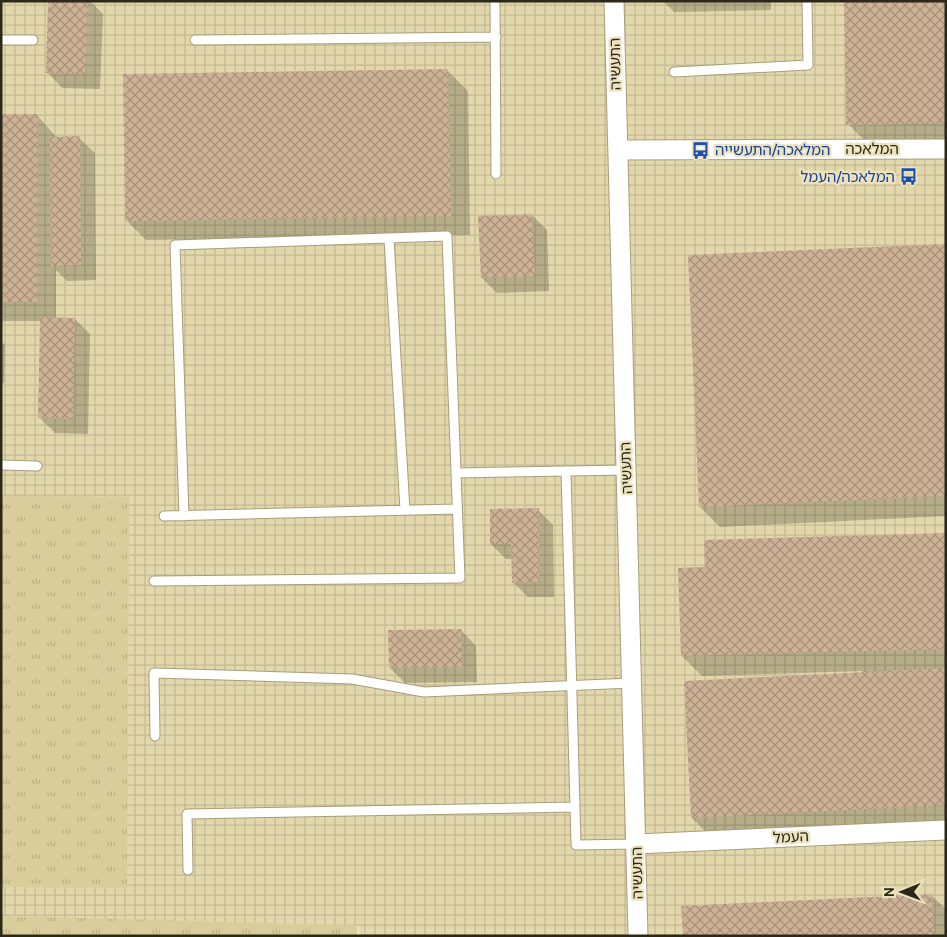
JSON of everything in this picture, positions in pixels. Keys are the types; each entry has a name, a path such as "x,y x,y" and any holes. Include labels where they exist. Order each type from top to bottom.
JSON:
{"street":[{"name":"התעשיה","path":"614,1 638,936"},
{"name":"המלאכה","path":"618,150 946,149"},
{"name":"העמל","path":"636,844 946,830"}],"lane":[{"path":"495,1 496,174"},
{"path":"674,72 808,65 807,1"},
{"path":"195,40 496,37"},
{"path":"1,40 33,40"},
{"path":"154,581 460,578 447,236 175,245 184,516"},
{"path":"389,239 404,510"},
{"path":"1,466 37,466"},
{"path":"456,473 626,470"},
{"path":"566,471 576,845 636,844"},
{"path":"164,516 457,509"},
{"path":"155,736 154,673 352,679 424,692 571,684 632,683"},
{"path":"188,870 187,814 575,807"}],"shaded area":[{"path":"1,1 946,1 946,936 360,936 359,926 1,916"}],"green space":[{"path":"1,496 129,497 127,888 1,887"},
{"path":"1,916 357,925 357,936 1,936"}],"building":[{"path":"48,1 88,1 85,74 46,73"},
{"path":"844,1 946,1 946,123 846,125"},
{"path":"448,69 451,216 125,221 123,74"},
{"path":"1,114 38,114 37,302 1,302"},
{"path":"80,136 81,265 51,266 50,137"},
{"path":"532,214 535,276 481,278 478,216"},
{"path":"946,244 946,496 699,507 688,255"},
{"path":"40,317 75,318 73,419 38,418"},
{"path":"539,508 539,582 512,583 511,544 490,544 490,509"},
{"path":"946,533 946,649 681,656 678,568 705,567 704,540"},
{"path":"461,629 462,667 389,668 388,630"},
{"path":"946,668 946,805 691,818 684,681"},
{"path":"932,894 934,936 683,936 681,906"}],"place":[{"name":"המלאכה/התעשייה","path":"701,150"},
{"name":"המלאכה/העמל","path":"909,177"}]}
